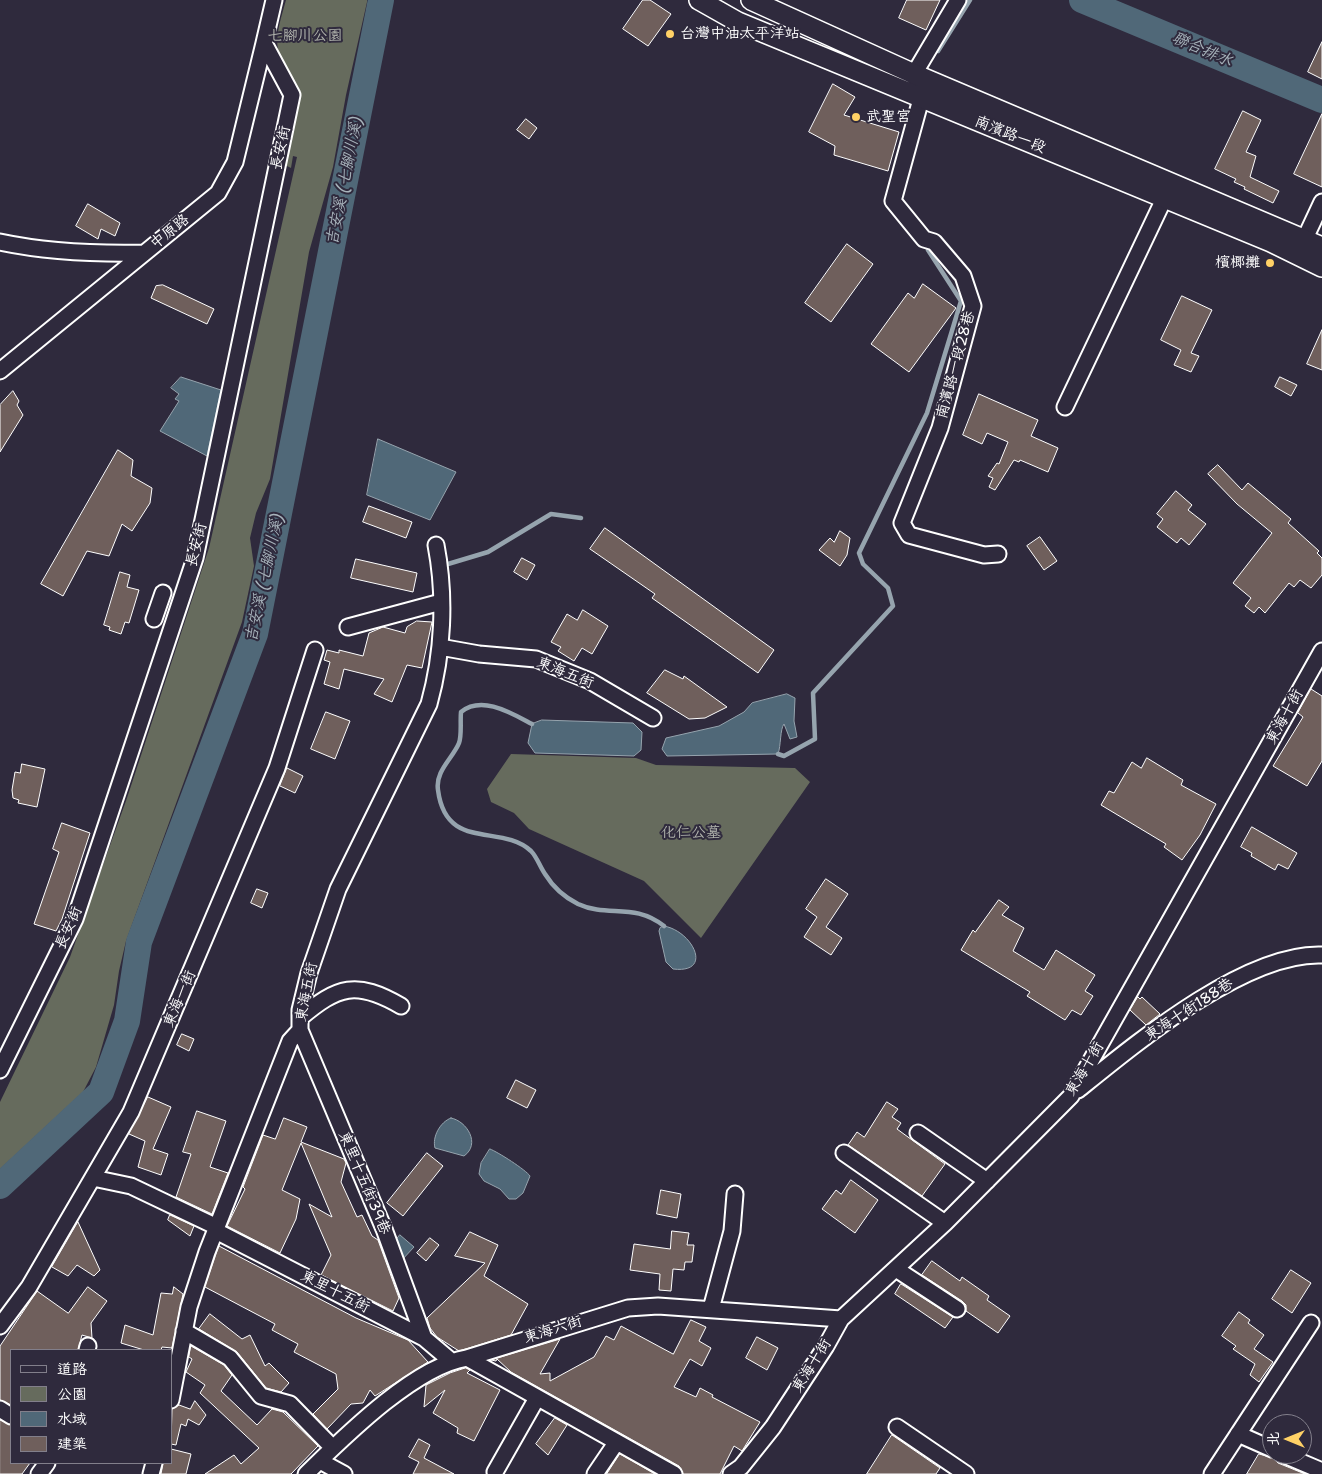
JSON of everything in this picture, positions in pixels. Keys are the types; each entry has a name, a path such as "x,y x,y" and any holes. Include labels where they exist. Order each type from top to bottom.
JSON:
{"main road":[{"name":"南濱路一段","path":"699,0 738,22 1164,199 1301,247 1322,247"},
{"name":"南濱路一段","path":"751,0 1301,247 1322,266"}],"street":[{"path":"264,43 274,0"},
{"path":"921,99 914,74 958,0"},
{"name":"中原路","path":"0,371 218,193 235,162 264,43"},
{"name":"長安街","path":"0,1070 75,919 195,558 292,95 264,43"},
{"name":"南濱路一段28巷","path":"921,99 893,201 924,239 934,242 963,276 973,306 940,428 902,523 909,535 984,555 998,554"},
{"path":"1065,407 1164,199"},
{"path":"1301,247 1322,202"},
{"path":"0,242 34,249 100,254 144,253"},
{"name":"東海五街","path":"172,1395 189,1306 216,1229 290,1041 300,1024 308,973 338,889 429,704 437,675 440,647 442,573 436,545"},
{"path":"154,619 163,593"},
{"path":"348,627 441,602"},
{"name":"東海五街","path":"440,647 478,654 536,659 590,681 653,718"},
{"name":"東海一街","path":"0,1326 29,1287 131,1112 233,876 277,768 314,650"},
{"name":"東海十街","path":"731,1474 740,1467 773,1427 826,1346 841,1319 945,1224 1071,1096 1322,651"},
{"name":"東海十街188巷","path":"1071,1096 1134,1045 1217,989 1253,970 1295,957 1322,955"},
{"path":"300,1024 331,995 344,990 375,993 401,1006"},
{"name":"東里十五街39巷","path":"300,1024 384,1229 424,1338"},
{"path":"918,1133 987,1181"},
{"path":"844,1153 945,1224"},
{"name":"東里十五街","path":"92,1178 131,1186 216,1229 424,1338 450,1360"},
{"path":"711,1309 732,1231 734,1194"},
{"path":"896,1269 957,1309"},
{"name":"東海六街","path":"306,1474 388,1399 450,1360 467,1358 628,1308 658,1306 841,1319"},
{"path":"1212,1474 1311,1323"},
{"path":"184,1331 230,1358 261,1396 290,1404 334,1448"},
{"path":"467,1358 674,1474"},
{"path":"495,1472 538,1398"},
{"path":"897,1427 966,1474"},
{"path":"1238,1434 1262,1445"},
{"path":"595,1474 616,1443"},
{"path":"320,1461 344,1474"},
{"path":"1306,1464 1322,1471"}],"green space":[{"name":"七腳川公園","path":"286,0 367,0 367,2 346,95 333,167 309,252 270,479 256,513 250,538 254,566 242,622 126,941 114,1005 96,1067 83,1092 0,1169 0,1102 70,957 127,798 209,548 297,157 293,156 291,168 285,165 300,99 297,86 280,57 277,44 278,31"},
{"name":"化仁公墓","path":"511,754 636,758 656,765 795,768 810,782 701,938 644,881 529,829 514,813 491,802 487,789"}],"water":[{"path":"181,377 221,390 207,456 160,431 179,401 175,399 179,394 171,388"},
{"path":"378,439 456,472 430,520 367,495"},
{"path":"787,694 795,698 794,721 797,737 790,739 784,724 778,754 667,756 662,749 666,738 719,726 744,712 752,703"},
{"path":"542,720 633,723 642,732 641,750 634,756 535,753 528,743 532,724"},
{"path":"664,926 674,929 690,943 695,951 696,959 693,965 686,969 673,969 666,962 659,931"},
{"path":"451,1118 467,1128 472,1139 469,1151 464,1156 435,1148 435,1139 440,1126"},
{"path":"490,1149 512,1161 530,1176 523,1193 516,1199 509,1199 500,1189 484,1181 479,1174 481,1163"},
{"path":"400,1235 414,1247 401,1261 393,1244"}],"building":[{"path":"643,0 650,0 671,14 648,46 623,29"},
{"path":"907,0 940,0 926,30 899,18"},
{"path":"1322,42 1322,79 1308,72"},
{"path":"833,84 855,97 844,115 899,132 888,171 834,155 835,146 809,132"},
{"path":"1243,111 1261,120 1246,152 1256,156 1250,177 1279,191 1273,203 1244,189 1245,187 1234,182 1236,179 1215,169"},
{"path":"1322,114 1322,187 1294,174"},
{"path":"526,119 537,128 529,139 517,130"},
{"path":"88,204 120,223 115,236 101,229 98,239 76,226"},
{"path":"847,244 873,264 831,322 805,303"},
{"path":"923,284 956,308 909,372 871,344 908,293 914,298"},
{"path":"163,285 214,309 207,324 151,298 156,286"},
{"path":"1182,296 1212,310 1191,353 1199,356 1191,372 1174,365 1181,350 1161,340"},
{"path":"1322,330 1322,370 1307,364"},
{"path":"1280,377 1297,385 1291,396 1275,387"},
{"path":"13,391 19,401 17,405 23,415 0,452 0,405"},
{"path":"979,394 1038,420 1031,436 1058,448 1048,472 1020,460 1019,462 1014,460 995,490 989,487 993,478 988,476 997,463 999,464 1008,442 987,433 982,444 963,435"},
{"path":"118,450 133,460 131,476 152,488 150,503 132,531 122,524 109,556 87,551 63,596 41,584"},
{"path":"1218,465 1242,490 1248,483 1291,519 1288,523 1319,551 1317,553 1322,558 1322,575 1311,588 1300,580 1294,587 1289,583 1265,613 1259,607 1254,613 1245,606 1251,598 1233,583 1272,533 1237,504 1208,474"},
{"path":"1176,491 1192,505 1188,510 1206,524 1189,545 1181,538 1177,543 1157,527 1163,519 1157,514"},
{"path":"369,506 412,522 406,538 363,522"},
{"path":"605,528 774,650 758,673 652,598 655,594 590,549"},
{"path":"840,531 850,538 847,555 840,566 819,550 830,538 834,542"},
{"path":"1040,537 1057,561 1044,570 1027,546"},
{"path":"522,558 535,565 527,580 514,572"},
{"path":"356,559 417,573 413,592 351,578"},
{"path":"120,572 130,575 127,587 139,590 129,623 125,622 121,634 109,630 110,627 104,625"},
{"path":"583,610 608,626 592,654 582,648 574,661 558,651 561,647 551,642 567,614 577,620"},
{"path":"417,621 432,622 422,668 407,665 392,702 374,694 384,679 344,669 339,689 324,684 330,662 324,660 327,650 339,653 339,650 363,656 369,633 383,627 405,633 407,627"},
{"path":"665,670 683,679 684,676 727,707 705,718 689,719 647,693"},
{"path":"1311,689 1322,696 1322,761 1307,786 1273,766 1303,717 1298,713"},
{"path":"326,712 350,721 335,759 311,749"},
{"path":"1147,758 1183,780 1181,785 1216,804 1200,835 1182,860 1164,847 1166,844 1101,805 1109,791 1114,793 1132,762 1141,768"},
{"path":"22,764 45,769 37,807 18,803 19,800 13,798 12,790 15,772 20,773"},
{"path":"287,768 303,776 295,793 280,786"},
{"path":"62,823 90,833 62,919 56,931 34,924 59,852 53,849"},
{"path":"1252,827 1297,853 1288,869 1278,864 1275,870 1251,856 1252,853 1241,847"},
{"path":"826,879 848,894 826,927 842,938 831,955 804,937 817,917 806,909"},
{"path":"257,889 268,893 262,908 251,903"},
{"path":"999,900 1009,907 1002,915 1024,928 1013,951 1044,970 1056,950 1095,975 1085,991 1093,996 1081,1015 1072,1010 1065,1020 1027,996 1030,992 961,950 973,930 975,932"},
{"path":"1138,997 1140,999 1142,997 1160,1014 1146,1025 1130,1010"},
{"path":"182,1034 194,1039 189,1051 177,1045"},
{"path":"516,1080 536,1090 527,1108 507,1098"},
{"path":"148,1097 171,1107 153,1149 168,1154 161,1175 138,1167 145,1141 129,1134"},
{"path":"887,1102 898,1109 892,1117 901,1123 897,1129 945,1164 922,1196 848,1145 857,1132 864,1137"},
{"path":"197,1111 226,1121 210,1167 228,1173 212,1214 176,1197 191,1154 183,1152"},
{"path":"284,1118 307,1127 301,1142 344,1159 346,1163 341,1182 357,1217 362,1215 372,1236 378,1240 399,1298 393,1311 321,1275 331,1255 309,1204 332,1217 301,1143 282,1190 300,1199 296,1219 280,1253 227,1226 245,1189 243,1187 263,1135 275,1139"},
{"path":"427,1153 443,1166 403,1216 387,1203"},
{"path":"851,1180 878,1200 855,1233 822,1209 836,1190 841,1194"},
{"path":"661,1190 681,1194 677,1218 657,1214"},
{"path":"170,1215 194,1226 190,1236 168,1220"},
{"path":"78,1222 100,1270 94,1276 77,1265 68,1276 52,1267"},
{"path":"672,1231 689,1233 687,1245 694,1245 692,1262 685,1262 684,1270 673,1269 671,1291 659,1290 660,1274 630,1270 634,1244 670,1249"},
{"path":"470,1232 498,1245 484,1276 528,1304 511,1335 459,1351 437,1337 430,1328 427,1318 485,1263 455,1256"},
{"path":"430,1238 439,1245 426,1261 417,1253"},
{"path":"219,1246 356,1318 408,1340 428,1362 375,1396 370,1390 363,1403 351,1404 327,1429 313,1414 338,1389 336,1374 294,1352 298,1344 272,1330 275,1324 205,1287"},
{"path":"932,1261 960,1281 962,1277 989,1296 987,1300 1010,1316 998,1333 966,1311 966,1305 962,1301 922,1275"},
{"path":"1291,1270 1311,1283 1292,1313 1272,1299"},
{"path":"901,1284 953,1317 945,1328 895,1294"},
{"path":"88,1287 107,1301 91,1323 92,1338 82,1335 78,1349 10,1349 10,1405 0,1400 0,1346 37,1291 68,1313"},
{"path":"174,1287 183,1294 172,1348 141,1349 121,1343 125,1325 153,1335 161,1293 172,1294"},
{"path":"1239,1312 1250,1320 1248,1323 1264,1335 1254,1349 1273,1362 1259,1382 1250,1375 1255,1364 1233,1349 1236,1346 1222,1336"},
{"path":"210,1314 242,1339 250,1335 265,1366 269,1363 289,1383 281,1392 266,1388 237,1352 199,1329"},
{"path":"691,1320 706,1327 699,1341 711,1348 702,1366 690,1359 674,1387 696,1397 700,1388 713,1395 712,1397 760,1422 742,1451 734,1446 720,1474 683,1474 679,1466 511,1372 497,1359 496,1361 491,1360 560,1339 540,1374 550,1373 550,1381 594,1357 606,1336 614,1340 621,1326 673,1354"},
{"path":"757,1337 778,1348 767,1370 746,1358"},
{"path":"191,1346 224,1365 232,1375 221,1391 257,1425 272,1409 283,1412 318,1446 291,1474 205,1474 234,1455 241,1464 259,1448 200,1393 205,1385 186,1372 192,1359 189,1357"},
{"path":"466,1368 470,1370 467,1373 500,1390 474,1441 457,1433 458,1428 433,1413 445,1390 424,1407 426,1385 450,1373"},
{"path":"195,1401 206,1415 199,1425 188,1419 186,1426 181,1424 176,1445 172,1444 172,1409 179,1405 190,1409"},
{"path":"555,1418 567,1425 548,1455 536,1444"},
{"path":"0,1420 10,1425 10,1464 29,1464 22,1474 0,1474"},
{"path":"892,1435 940,1468 936,1474 867,1474"},
{"path":"419,1439 430,1445 424,1458 454,1474 413,1474 419,1462 409,1457"},
{"path":"172,1449 191,1454 186,1474 161,1474 163,1464 172,1464"},
{"path":"620,1454 655,1474 607,1474"},
{"path":"1259,1454 1262,1455 1262,1464 1280,1464 1305,1474 1247,1474"}],"waterway":[{"name":"吉安溪 (七腳川溪)","path":"0,1186 101,1092 127,1021 139,942 255,634 381,0"},
{"path":"938,51 970,0"},
{"name":"聯合排水","path":"1082,0 1322,100"},
{"path":"778,754 784,756 815,739 813,693 893,606 888,588 863,564 859,553 927,413 961,301 928,250"},
{"path":"448,564 488,552 551,514 581,518"},
{"path":"532,724 506,711 487,705 469,707 461,712 459,743 439,777 438,790 443,809 452,822 463,829 505,838 519,843 531,851 555,887 578,904 600,910 642,914 664,926"}],"place":[{"name":"台灣中油太平洋站","path":"670,34"},
{"name":"武聖宮","path":"856,117"},
{"name":"檳榔攤","path":"1270,263"}]}
